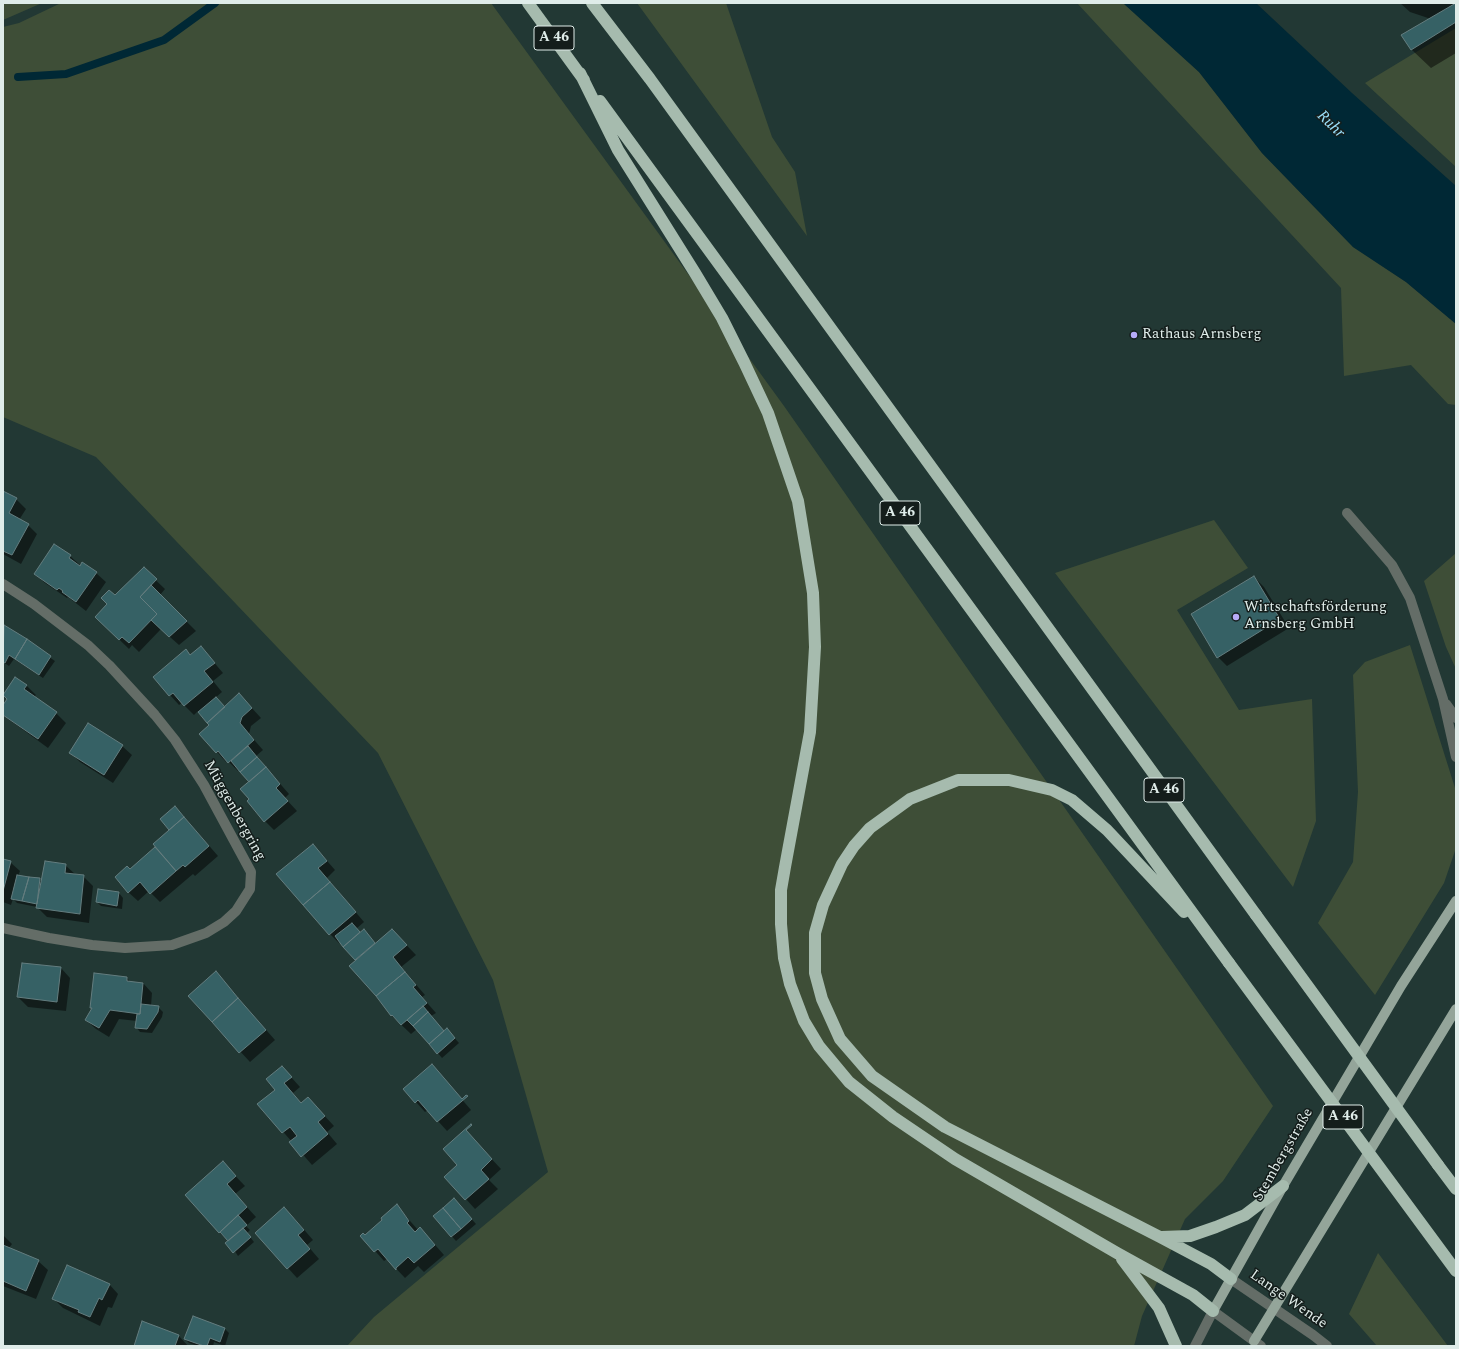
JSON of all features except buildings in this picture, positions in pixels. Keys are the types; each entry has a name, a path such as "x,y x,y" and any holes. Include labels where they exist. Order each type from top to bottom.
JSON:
{"highway":[{"name":"A 46","path":"528,3 1229,963 1456,1271"},
{"name":"A 46","path":"592,3 650,79 1256,916 1456,1189"},
{"path":"580,73 618,150 667,225 722,318 738,349 768,413 798,501 813,594 815,646 810,732 781,890 780,924 784,958 790,984 804,1021 818,1046 849,1082 893,1117 955,1159 1117,1253 1193,1295 1213,1311"},
{"path":"1221,952 1108,830 1072,800 1052,790 1009,780 958,780 910,799 884,816 870,828 854,846 842,864 823,905 815,933 815,973 822,999 840,1039 872,1076 945,1127 1211,1264 1231,1279"},
{"path":"1160,1237 1190,1236 1245,1215 1283,1186"},
{"path":"1117,1253 1159,1308 1176,1346"}],"main road":[{"name":"Stembergstraße","path":"1213,1311 1283,1186 1401,986 1456,901"},
{"path":"1256,1344 1274,1308 1456,1009"}],"street":[{"path":"1347,513 1392,565 1404,583 1417,616 1443,699 1456,757"},
{"name":"Müggenbergring","path":"3,584 34,604 89,646 155,715 175,740 204,784 251,872 250,889 236,910 224,922 206,933 172,945 126,948 92,945 3,928"},
{"path":"1443,699 1456,718"},
{"name":"Lange Wende","path":"1231,1279 1327,1346"},
{"path":"1213,1311 1256,1344"},
{"name":"Stembergstraße","path":"1195,1346 1213,1311"}],"green space":[{"path":"3,3 42,3 3,20"},
{"path":"61,3 491,3 784,406 1273,1106 1223,1181 1185,1219 1142,1316 1134,1346 347,1346 374,1317 548,1172 493,980 378,753 96,457 3,417 3,27 19,23"},
{"path":"637,3 726,3 772,137 795,172 807,236"},
{"path":"1077,3 1123,3 1199,72 1262,153 1353,247 1406,282 1456,324 1456,405 1448,404 1411,365 1344,376 1341,288"},
{"path":"1456,28 1456,167 1365,83"},
{"path":"1214,520 1248,568 1177,610 1239,710 1312,699 1316,821 1293,887 1055,573"},
{"path":"1456,553 1456,669 1446,647 1424,581"},
{"path":"1410,645 1455,788 1456,848 1444,883 1375,995 1318,923 1353,862 1358,792 1353,675 1365,662"},
{"path":"1378,1253 1448,1346 1377,1346 1349,1314"}],"water":[{"name":"Ruhr","path":"1123,3 1256,3 1352,93 1456,186 1456,324 1406,282 1353,247 1262,153 1199,72"}],"waterway":[{"path":"18,77 66,74 164,40 215,3"}],"place":[{"name":"Rathaus Arnsberg","path":"1134,335"},
{"name":"Wirtschaftsförderung Arnsberg GmbH","path":"1236,617"}]}
